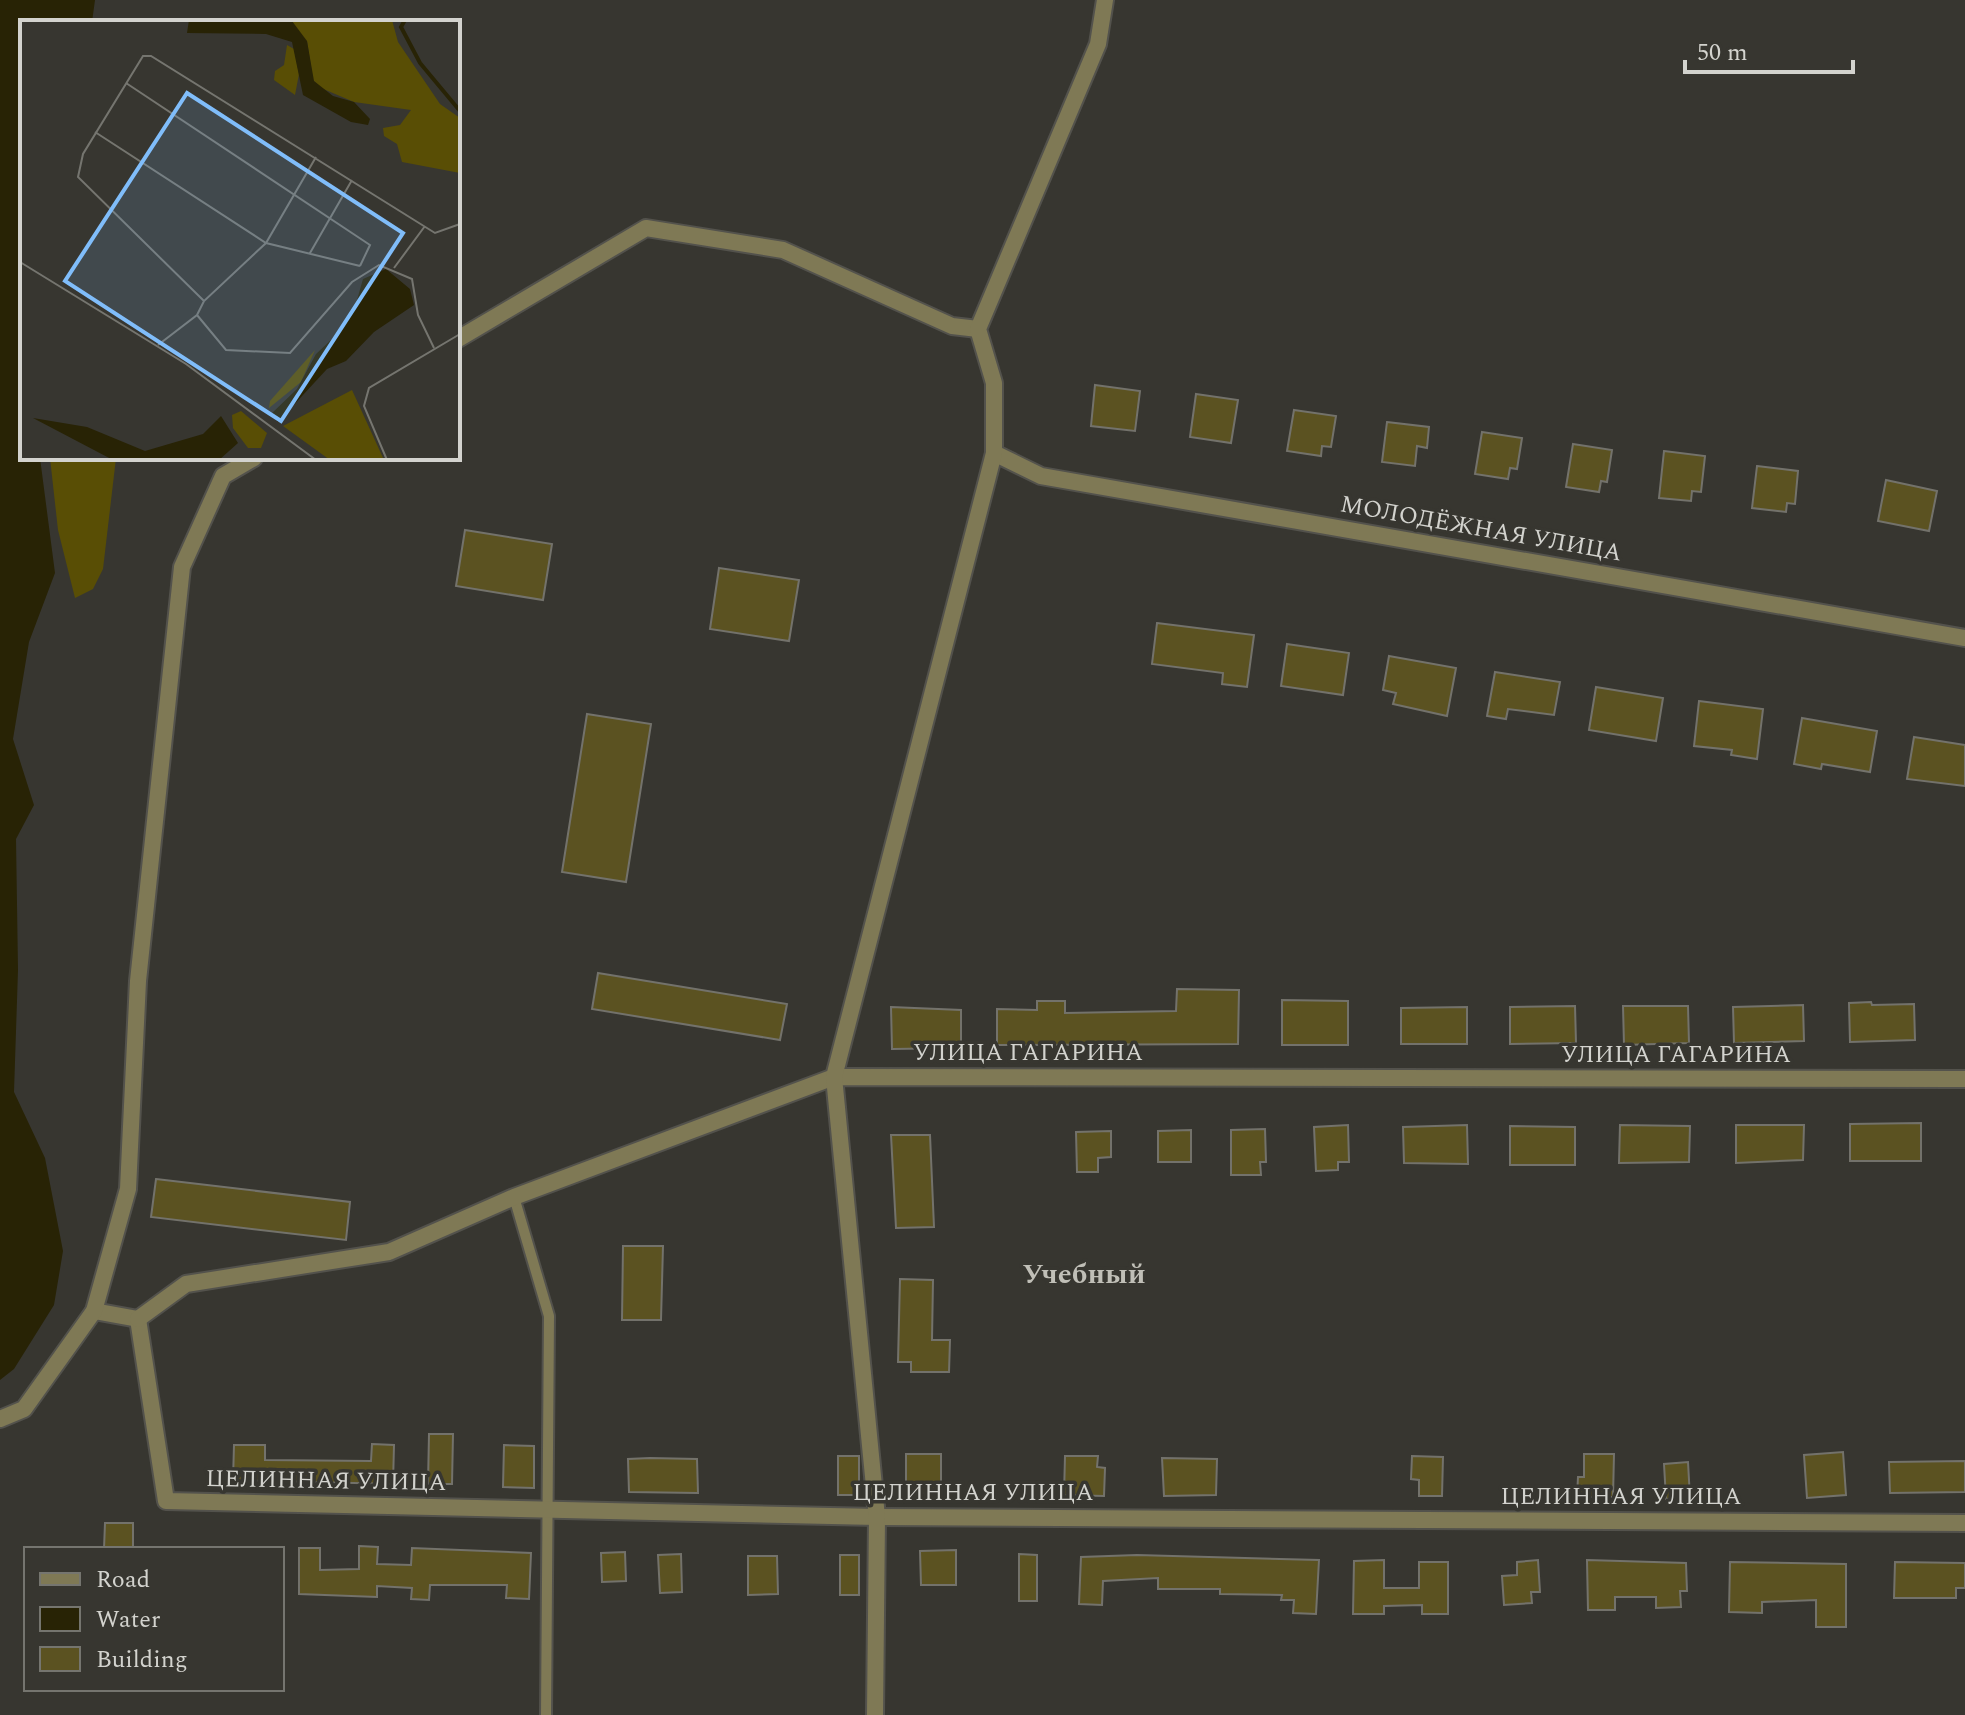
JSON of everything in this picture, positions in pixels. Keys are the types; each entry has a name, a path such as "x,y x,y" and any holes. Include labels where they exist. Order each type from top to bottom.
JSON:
{"street":[{"path":"875,1715 877,1517 834,1077 994,453 994,383 978,329 1098,44 1105,0"},
{"path":"460,338 646,228 783,250 952,326 978,329"},
{"name":"МОЛОДЁЖНАЯ УЛИЦА","path":"994,453 1041,476 1965,638"},
{"path":"0,1419 24,1409 94,1311 128,1189 138,981 182,567 223,476 251,460"},
{"name":"УЛИЦА ГАГАРИНА","path":"138,1319 186,1284 389,1252 514,1197 834,1077 1965,1079"},
{"path":"94,1311 138,1319"},
{"name":"ЦЕЛИННАЯ УЛИЦА","path":"138,1319 166,1501 877,1517 1965,1523"}],"lane":[{"path":"514,1197 549,1316 545,1510 546,1715"}],"shaded area":[{"path":"50,460 116,460 103,569 93,589 75,598 58,530"}],"water":[{"path":"0,0 95,0 92,20 20,20 20,460 40,460 55,573 29,642 13,739 34,805 16,839 18,970 14,1092 45,1158 63,1251 54,1305 14,1369 0,1380"}],"building":[{"path":"1095,385 1140,391 1135,431 1091,426"},
{"path":"1196,394 1238,400 1231,443 1190,437"},
{"path":"1294,410 1336,416 1331,447 1322,446 1321,456 1287,451"},
{"path":"1387,422 1429,427 1427,448 1417,446 1415,466 1382,462"},
{"path":"1482,432 1522,438 1517,469 1510,468 1508,479 1475,474"},
{"path":"1573,444 1612,450 1607,482 1601,481 1599,492 1566,487"},
{"path":"1664,451 1705,456 1701,492 1692,491 1691,501 1659,498"},
{"path":"1757,466 1798,471 1795,504 1787,503 1786,512 1752,508"},
{"path":"1886,480 1937,491 1929,531 1878,521"},
{"path":"465,530 552,544 543,600 456,586"},
{"path":"719,568 799,580 789,641 710,629"},
{"path":"1157,623 1254,635 1247,687 1222,684 1223,673 1152,664"},
{"path":"1287,644 1349,653 1343,695 1281,686"},
{"path":"1389,656 1456,668 1447,716 1393,704 1396,693 1383,690"},
{"path":"1495,672 1560,682 1554,715 1508,709 1506,719 1487,716"},
{"path":"1596,687 1663,698 1656,741 1589,730"},
{"path":"1699,701 1763,709 1757,759 1731,755 1732,750 1694,746"},
{"path":"587,714 651,724 626,882 562,872"},
{"path":"1802,718 1877,731 1870,772 1822,764 1821,769 1794,764"},
{"path":"1914,737 1965,745 1965,786 1907,779"},
{"path":"598,973 787,1004 780,1040 592,1009"},
{"path":"1177,989 1239,990 1238,1044 997,1045 997,1009 1037,1010 1037,1001 1065,1001 1065,1013 1176,1011"},
{"path":"1282,1000 1348,1001 1348,1045 1282,1045"},
{"path":"1871,1002 1872,1005 1914,1004 1915,1040 1850,1042 1849,1003"},
{"path":"1803,1005 1804,1041 1734,1043 1733,1007"},
{"path":"1575,1006 1576,1043 1510,1044 1510,1007"},
{"path":"1623,1006 1688,1006 1689,1043 1624,1045"},
{"path":"891,1007 961,1010 961,1048 892,1049"},
{"path":"1467,1007 1467,1044 1401,1044 1401,1008"},
{"path":"1921,1123 1921,1161 1850,1161 1850,1124"},
{"path":"1348,1125 1349,1162 1338,1162 1338,1170 1316,1171 1314,1127"},
{"path":"1467,1125 1468,1164 1404,1163 1403,1127"},
{"path":"1620,1125 1690,1126 1689,1162 1619,1163"},
{"path":"1736,1125 1804,1125 1803,1160 1736,1163"},
{"path":"1510,1126 1575,1127 1575,1165 1510,1165"},
{"path":"1265,1129 1266,1162 1260,1162 1261,1175 1231,1175 1231,1130"},
{"path":"1191,1130 1191,1162 1158,1162 1158,1131"},
{"path":"1111,1131 1111,1157 1098,1158 1098,1172 1077,1172 1076,1132"},
{"path":"891,1135 930,1135 934,1227 896,1228"},
{"path":"156,1179 350,1202 346,1240 151,1217"},
{"path":"623,1246 663,1246 661,1320 622,1320"},
{"path":"900,1279 933,1280 932,1340 950,1340 949,1372 911,1372 911,1362 898,1362"},
{"path":"429,1434 453,1434 452,1484 428,1484"},
{"path":"372,1444 394,1445 393,1484 233,1480 234,1445 265,1445 265,1460 371,1461"},
{"path":"504,1445 534,1446 534,1488 503,1487"},
{"path":"1843,1452 1846,1495 1807,1498 1804,1455"},
{"path":"906,1454 941,1454 941,1493 906,1493"},
{"path":"1584,1454 1614,1454 1613,1497 1577,1497 1578,1477 1584,1477"},
{"path":"838,1456 859,1456 859,1495 838,1495"},
{"path":"1065,1456 1098,1456 1097,1467 1105,1468 1104,1496 1064,1495"},
{"path":"1412,1456 1443,1457 1442,1496 1419,1496 1419,1480 1411,1479"},
{"path":"1162,1458 1217,1459 1216,1495 1164,1496"},
{"path":"628,1459 697,1459 698,1493 629,1492"},
{"path":"1965,1461 1965,1492 1890,1493 1889,1462"},
{"path":"1688,1462 1690,1498 1666,1499 1664,1464"},
{"path":"105,1523 133,1523 133,1547 104,1547"},
{"path":"359,1546 378,1547 377,1564 411,1565 412,1548 531,1553 529,1599 506,1598 507,1585 430,1585 429,1600 411,1599 412,1588 377,1586 377,1597 299,1594 299,1548 320,1548 320,1570 359,1569"},
{"path":"956,1550 956,1585 921,1585 920,1551"},
{"path":"625,1552 626,1581 602,1582 601,1553"},
{"path":"681,1554 682,1592 660,1593 658,1555"},
{"path":"1019,1554 1037,1555 1037,1601 1019,1601"},
{"path":"840,1555 859,1555 859,1595 840,1595"},
{"path":"1137,1555 1319,1560 1316,1614 1293,1613 1294,1600 1281,1600 1282,1595 1220,1594 1220,1589 1158,1589 1158,1578 1103,1581 1102,1605 1079,1604 1081,1557"},
{"path":"748,1556 777,1556 778,1594 748,1595"},
{"path":"1384,1560 1384,1588 1419,1588 1419,1562 1448,1562 1448,1614 1422,1614 1422,1605 1384,1606 1384,1614 1353,1614 1354,1561"},
{"path":"1538,1560 1540,1592 1531,1592 1532,1603 1504,1605 1502,1576 1517,1575 1517,1562"},
{"path":"1587,1560 1686,1563 1687,1591 1680,1591 1681,1607 1656,1608 1656,1597 1615,1597 1615,1610 1588,1610"},
{"path":"1730,1562 1846,1564 1846,1627 1816,1627 1816,1600 1762,1602 1762,1613 1729,1612"},
{"path":"1895,1562 1965,1563 1965,1588 1956,1588 1956,1598 1894,1598"}],"district":[{"name":"Учебный","path":"1084,1274"}]}
